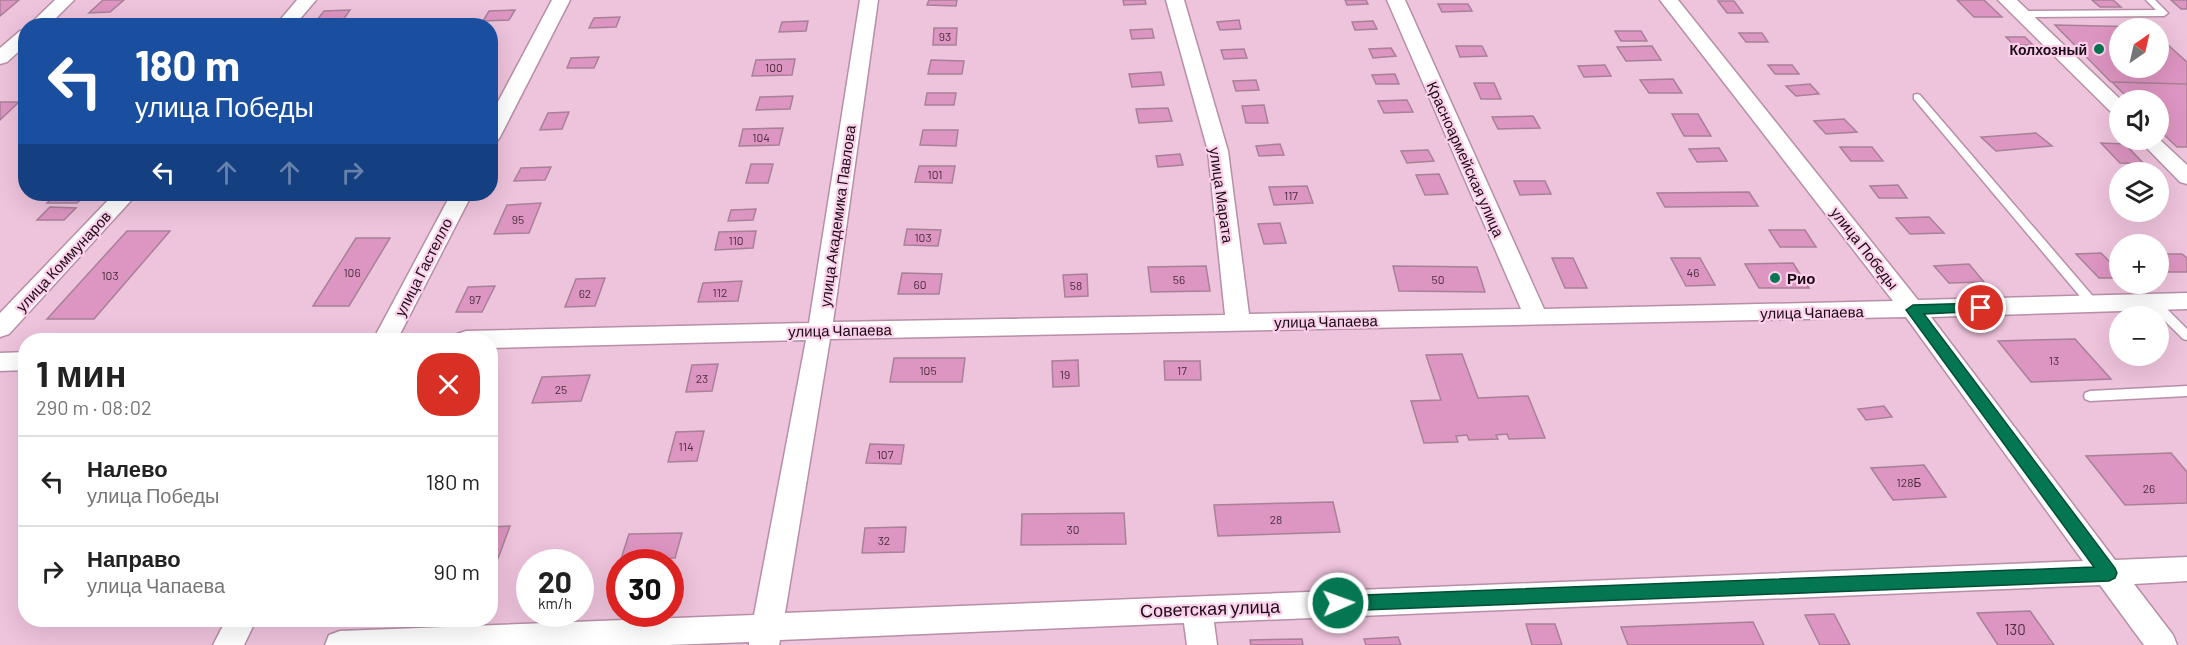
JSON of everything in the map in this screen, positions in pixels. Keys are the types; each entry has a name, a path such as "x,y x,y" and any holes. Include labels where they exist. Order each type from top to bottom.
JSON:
{"street":[{"path":"46,18 65,0"},
{"path":"291,18 307,0"},
{"path":"498,122 561,0"},
{"name":"улица Академика Павлова","path":"765,636 820,330 869,0"},
{"name":"улица Марата","path":"1175,0 1218,151 1238,322"},
{"name":"Красноармейская улица","path":"1395,0 1536,317"},
{"name":"улица Победы","path":"1669,0 1913,310 2162,645"},
{"path":"2007,0 2109,99"},
{"path":"0,58 18,42"},
{"path":"2159,150 2187,177"},
{"name":"улица Коммунаров","path":"0,328 119,201"},
{"name":"улица Гастелло","path":"389,333 457,201"},
{"name":"улица Чапаева","path":"498,339 820,330 1913,310 2187,301"},
{"path":"0,362 18,361"},
{"name":"Советская улица","path":"340,645 765,636 1197,609 2187,568"},
{"path":"1197,609 1202,645"},
{"path":"228,645 237,627"}],"lane":[{"path":"2023,14 2164,13 2150,0"},
{"path":"1917,97 2093,304"},
{"path":"2153,302 2187,336"},
{"path":"2090,396 2187,391"}],"building":[{"path":"0,0 19,0 0,16"},
{"path":"103,0 124,0 110,12 89,13"},
{"path":"929,0 957,0 956,6 927,5"},
{"path":"1123,0 1145,0 1146,4 1124,5"},
{"path":"1345,0 1366,0 1368,4 1347,5"},
{"path":"1957,0 1984,0 2002,17 1974,17"},
{"path":"2092,0 2113,0 2121,7 2100,7"},
{"path":"2171,0 2187,0 2187,9 2181,9"},
{"path":"1718,1 1734,1 1743,13 1727,13"},
{"path":"1438,4 1468,4 1472,11 1442,12"},
{"path":"350,10 344,18 319,18 324,11"},
{"path":"515,10 509,20 498,20 498,18 485,18 489,11"},
{"path":"620,17 616,27 589,28 594,18"},
{"path":"1239,20 1241,29 1220,30 1217,22"},
{"path":"808,21 806,31 779,32 782,22"},
{"path":"1373,21 1377,29 1355,30 1352,22"},
{"name":"Колхозный","path":"2055,25 2109,26 2109,78 2169,78 2169,46 2187,62 2187,84 2111,82"},
{"path":"934,28 957,28 956,45 933,45"},
{"path":"1152,29 1154,38 1132,39 1130,30"},
{"path":"1615,31 1641,31 1647,41 1621,41"},
{"path":"1739,33 1762,33 1768,42 1746,42"},
{"path":"2006,37 2025,37 2033,45 2014,45"},
{"path":"1456,46 1482,46 1487,56 1460,57"},
{"path":"1652,46 1661,60 1626,61 1617,47"},
{"path":"1391,48 1396,56 1373,58 1369,49"},
{"path":"1244,49 1247,58 1224,59 1221,50"},
{"path":"599,57 594,68 567,68 571,58"},
{"path":"795,59 792,75 752,76 756,60"},
{"path":"931,60 964,61 962,74 928,74"},
{"path":"1605,65 1611,76 1584,77 1578,66"},
{"path":"1768,65 1792,65 1799,74 1775,74"},
{"path":"1161,72 1164,85 1132,87 1129,74"},
{"path":"1395,74 1399,84 1376,84 1372,75"},
{"path":"1673,79 1682,93 1649,93 1640,80"},
{"path":"1256,80 1259,90 1236,91 1233,81"},
{"name":"Колхозный","path":"2112,82 2187,84 2187,147 2177,147 2169,139 2169,90 2120,90"},
{"path":"1474,83 1494,83 1501,99 1481,99"},
{"path":"1810,84 1819,94 1796,96 1786,86"},
{"path":"927,93 956,93 954,105 925,105"},
{"path":"793,96 790,109 756,110 760,97"},
{"path":"1407,100 1413,112 1384,113 1378,101"},
{"path":"0,102 18,102 18,103 0,120"},
{"path":"1264,105 1268,123 1246,123 1242,106"},
{"path":"1168,108 1172,121 1139,123 1136,109"},
{"path":"569,112 562,129 540,130 548,113"},
{"path":"1672,114 1698,114 1711,136 1684,136"},
{"path":"1533,116 1540,128 1498,129 1492,117"},
{"path":"1844,119 1857,132 1826,134 1814,121"},
{"path":"783,128 779,145 739,146 743,129"},
{"path":"923,130 958,130 956,146 920,145"},
{"path":"2036,133 2052,146 1996,151 1981,137"},
{"path":"2101,143 2109,143 2109,150 2131,150 2142,162 2119,162"},
{"path":"1280,144 1284,155 1259,156 1256,146"},
{"path":"1840,147 1872,147 1883,161 1851,161"},
{"path":"1719,148 1727,161 1697,162 1689,149"},
{"path":"1428,150 1434,161 1407,163 1401,151"},
{"path":"1180,154 1183,165 1158,167 1156,156"},
{"path":"751,164 773,164 768,183 746,183"},
{"path":"919,166 955,166 952,183 915,182"},
{"path":"551,167 545,180 514,181 521,168"},
{"path":"1439,174 1448,194 1425,195 1416,175"},
{"path":"1514,181 1545,181 1551,194 1520,195"},
{"path":"1898,185 1907,198 1879,198 1870,186"},
{"path":"1307,186 1313,203 1274,205 1269,187"},
{"path":"1749,192 1758,206 1665,207 1657,193"},
{"path":"49,201 79,201 77,203 47,203"},
{"path":"541,203 529,233 494,234 507,205"},
{"path":"50,207 76,208 64,220 37,220"},
{"path":"756,209 753,220 728,221 731,210"},
{"path":"1929,217 1944,233 1910,234 1896,218"},
{"path":"1280,223 1286,243 1264,244 1258,224"},
{"path":"907,229 941,230 938,246 904,245"},
{"path":"1769,230 1805,230 1816,247 1780,247"},
{"path":"127,231 170,231 94,319 47,319"},
{"path":"756,231 753,248 715,250 719,232"},
{"path":"356,238 390,238 349,306 313,306"},
{"path":"2101,253 2109,261 2109,278 2099,278 2076,254"},
{"path":"2169,254 2182,254 2187,258 2187,272 2169,272"},
{"path":"1552,258 1573,258 1587,288 1565,288"},
{"path":"1671,258 1700,258 1715,285 1686,286"},
{"path":"1793,263 1809,288 1759,288 1745,264"},
{"path":"1969,264 1984,282 1949,283 1934,266"},
{"path":"1206,266 1210,291 1151,292 1148,267"},
{"path":"1393,266 1477,267 1485,292 1399,291"},
{"path":"902,273 942,274 939,294 898,294"},
{"path":"1087,274 1088,296 1065,297 1063,275"},
{"path":"605,278 595,306 565,307 576,279"},
{"path":"742,281 738,301 698,302 703,283"},
{"path":"495,286 482,312 456,312 468,287"},
{"path":"2075,339 2111,379 2031,382 1998,341"},
{"path":"1462,354 1478,398 1528,396 1545,438 1509,439 1507,434 1496,435 1498,439 1469,440 1467,435 1456,436 1458,442 1424,443 1411,401 1441,400 1426,355"},
{"path":"894,358 965,358 962,382 890,382"},
{"path":"1078,360 1079,386 1053,387 1052,361"},
{"path":"1164,361 1200,361 1201,380 1165,380"},
{"path":"718,364 712,391 686,392 692,365"},
{"path":"590,375 581,401 532,403 542,377"},
{"path":"1884,406 1892,417 1866,420 1858,409"},
{"path":"704,431 697,461 668,462 676,432"},
{"path":"870,444 904,445 901,464 866,463"},
{"path":"2171,453 2187,472 2187,503 2125,505 2086,456"},
{"path":"1924,465 1946,497 1893,500 1871,468"},
{"path":"1333,502 1340,532 1218,536 1214,505"},
{"path":"1124,513 1126,544 1021,545 1022,514"},
{"path":"510,526 498,558 498,527"},
{"path":"906,527 904,552 862,553 865,528"},
{"path":"682,533 678,549 624,549 629,534"},
{"path":"2030,611 2054,645 1998,645 1977,613"},
{"path":"1834,614 1850,645 1820,645 1805,615"},
{"path":"1753,622 1764,645 1628,645 1621,627"},
{"path":"1526,624 1555,624 1562,645 1532,645"},
{"path":"1398,637 1401,645 1366,645 1364,639"},
{"path":"1302,639 1303,645 1251,645 1250,640"}],"place":[{"name":"Колхозный","path":"2099,49"},
{"name":"Рио","path":"1775,278"}],"route":[{"path":"1338,603 2109,573 1913,310 1981,308"}]}
